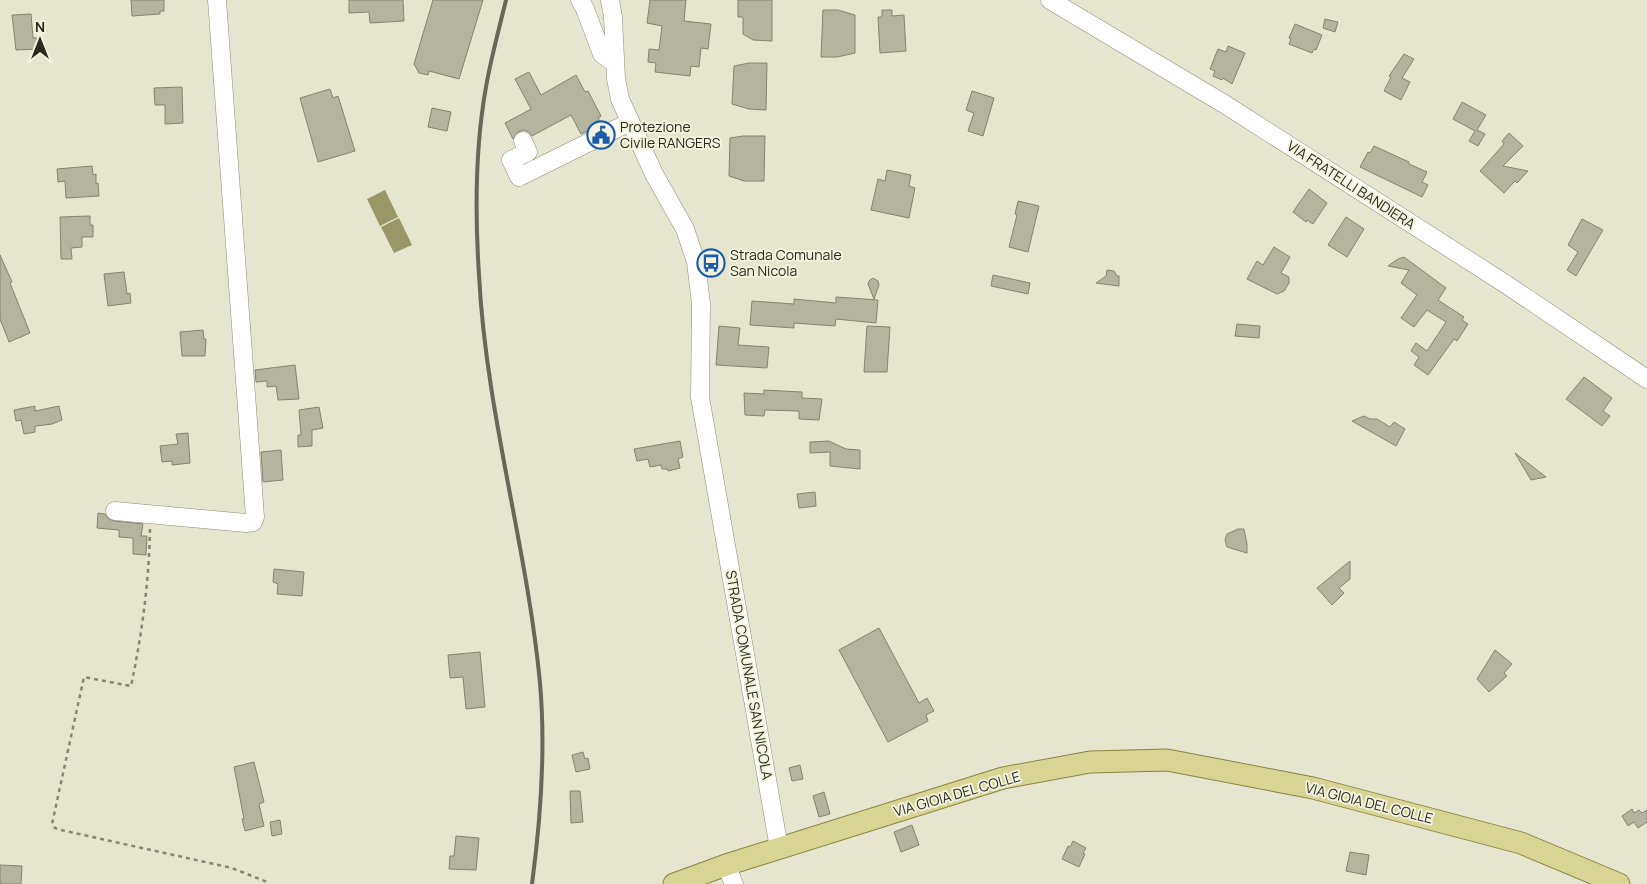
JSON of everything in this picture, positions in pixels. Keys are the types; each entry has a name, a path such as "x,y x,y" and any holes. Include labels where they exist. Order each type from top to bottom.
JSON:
{"main road":[{"name":"VIA GIOIA DEL COLLE","path":"674,884 726,865 1003,778 1090,762 1167,760 1313,788 1521,843 1619,884"}],"street":[{"path":"114,511 246,524 253,522 255,517 217,0"},
{"path":"580,0 585,8 602,54 614,63"},
{"name":"STRADA COMUNALE SAN NICOLA","path":"619,0 612,8 614,63 620,99 654,174 684,229 696,262 701,304 700,397 779,848"},
{"name":"VIA FRATELLI BANDIERA","path":"1050,0 1226,105 1504,283 1647,379"},
{"path":"522,140 528,152 511,160 519,177 630,122"},
{"path":"726,865 734,884"}],"path":[{"path":"151,515 150,561 142,630 131,686 84,677 52,824 55,828 61,830 232,868 268,884"}],"shaded area":[{"path":"385,190 398,217 380,226 367,199"},
{"path":"399,218 412,245 394,253 381,227"}],"building":[{"path":"131,0 164,0 164,11 160,11 160,14 132,16"},
{"path":"349,0 403,0 404,21 370,23 369,12 349,13"},
{"path":"433,0 483,0 459,79 429,71 428,75 419,73 414,64"},
{"path":"650,0 686,0 684,21 711,24 708,49 701,48 699,67 691,66 690,76 655,72 656,63 648,62 649,49 659,50 662,26 647,23"},
{"path":"738,0 772,0 772,41 753,40 743,34 743,17 738,17"},
{"path":"823,10 838,10 855,15 855,53 837,57 821,57"},
{"path":"882,10 892,10 892,16 904,15 906,51 880,53 878,17 882,17"},
{"path":"31,14 33,38 37,38 38,49 16,50 12,15"},
{"path":"1325,19 1338,22 1335,32 1323,28"},
{"path":"1295,24 1322,35 1316,50 1314,49 1312,53 1289,44 1291,39 1289,38"},
{"path":"1228,46 1245,53 1232,84 1223,78 1222,80 1213,76 1215,71 1210,69 1218,49 1226,52"},
{"path":"1404,54 1414,59 1402,78 1410,82 1401,100 1384,91 1391,77 1389,76"},
{"path":"749,63 767,63 766,110 749,109 732,104 734,66"},
{"path":"529,72 541,95 576,75 585,92 588,91 601,116 598,118 602,124 581,134 571,115 532,136 524,130 518,132 513,139 505,123 531,109 515,79"},
{"path":"182,87 183,123 165,124 165,105 155,105 154,88"},
{"path":"330,89 333,98 338,96 355,151 318,162 300,98"},
{"path":"972,91 994,98 983,136 968,131 974,113 966,110"},
{"path":"1462,102 1486,115 1477,130 1485,134 1478,146 1469,141 1475,131 1453,119"},
{"path":"432,108 451,112 447,131 428,127"},
{"path":"1509,133 1523,146 1503,166 1528,171 1504,193 1480,171 1504,144 1502,141"},
{"path":"765,136 764,181 744,181 729,176 730,138"},
{"path":"1374,146 1427,172 1422,182 1428,185 1422,197 1360,167 1368,152 1370,153"},
{"path":"92,166 93,175 96,174 99,196 66,198 65,181 58,182 57,169"},
{"path":"887,170 911,175 909,186 915,188 909,218 871,210 878,179 885,181"},
{"path":"1309,189 1327,203 1313,224 1307,220 1306,222 1293,212"},
{"path":"1018,201 1039,206 1028,252 1009,247 1017,215 1015,214"},
{"path":"90,216 90,225 93,225 93,237 82,237 82,247 71,248 72,259 61,259 60,217"},
{"path":"1346,217 1364,229 1347,257 1328,245"},
{"path":"1582,219 1603,230 1576,276 1567,270 1578,252 1568,245"},
{"path":"1274,247 1290,257 1281,273 1289,277 1289,283 1284,291 1277,294 1247,279 1257,261 1263,265"},
{"path":"0,255 12,282 10,283 30,333 9,342 0,319"},
{"path":"1404,257 1446,288 1438,300 1464,317 1462,320 1468,324 1457,341 1454,339 1428,375 1414,365 1419,357 1411,351 1416,343 1427,351 1446,322 1427,310 1414,327 1401,318 1417,295 1401,283 1409,270 1388,266"},
{"path":"1107,270 1114,271 1119,276 1119,286 1096,283 1106,276"},
{"path":"124,272 127,294 130,293 131,303 108,306 104,274"},
{"path":"993,275 1030,283 1028,294 991,286"},
{"path":"873,278 878,281 879,285 874,299 868,284"},
{"path":"836,297 878,300 876,323 836,319 835,326 794,323 794,328 750,325 752,301 794,304 794,299 836,303"},
{"path":"1237,324 1260,326 1259,338 1235,336"},
{"path":"719,326 740,328 738,345 769,347 767,368 716,365"},
{"path":"867,326 890,327 887,372 864,372"},
{"path":"203,330 204,339 206,339 205,356 182,356 180,332"},
{"path":"295,365 299,399 278,400 276,386 267,387 267,381 256,382 255,370"},
{"path":"1584,377 1612,398 1603,411 1610,416 1602,426 1566,399"},
{"path":"764,390 802,392 802,398 822,399 819,420 799,419 799,411 765,410 764,416 745,415 744,393 764,394"},
{"path":"35,406 35,411 59,406 62,420 52,424 36,426 35,432 24,434 21,420 16,421 14,410"},
{"path":"319,407 323,428 312,430 312,446 298,447 298,435 301,435 299,410"},
{"path":"1364,416 1370,419 1377,419 1390,427 1394,422 1405,429 1396,446 1352,421"},
{"path":"188,433 190,463 172,465 172,461 162,462 160,446 178,444 176,434"},
{"path":"680,441 683,457 678,459 680,468 668,471 667,469 662,469 661,465 650,467 648,459 637,461 634,449"},
{"path":"829,441 846,449 860,450 860,469 830,466 830,452 810,453 810,442"},
{"path":"281,450 283,480 263,482 261,452"},
{"path":"1515,453 1546,477 1531,480"},
{"path":"815,492 816,506 799,508 797,494"},
{"path":"98,513 105,514 114,521 143,524 141,536 147,536 146,555 133,554 133,538 119,537 119,530 97,528"},
{"path":"1238,529 1244,529 1247,553 1227,547 1225,540 1227,534"},
{"path":"1350,561 1350,579 1339,588 1344,593 1332,605 1317,588"},
{"path":"274,569 304,572 302,596 277,594 278,584 273,582"},
{"path":"879,628 919,703 927,698 934,711 926,715 928,721 888,742 839,650"},
{"path":"1495,650 1512,664 1504,673 1507,676 1489,692 1477,679"},
{"path":"480,652 485,707 466,709 463,677 450,678 448,655"},
{"path":"583,752 585,759 588,758 590,769 576,772 572,755"},
{"path":"254,762 264,802 259,804 264,826 245,831 234,767"},
{"path":"800,765 803,779 792,781 789,768"},
{"path":"570,791 580,791 583,822 571,823"},
{"path":"824,792 830,814 819,817 813,796"},
{"path":"1632,809 1634,813 1639,810 1642,813 1647,810 1647,822 1638,828 1634,822 1628,826 1622,816"},
{"path":"280,820 282,834 272,836 270,822"},
{"path":"912,825 919,845 901,852 894,832"},
{"path":"456,836 479,838 476,870 449,869 450,856 454,856"},
{"path":"1073,841 1086,848 1079,867 1062,859 1068,846 1070,847"},
{"path":"1350,852 1369,855 1366,875 1346,871"},
{"path":"0,865 22,866 21,884 0,884"}],"railway":[{"path":"506,0 490,65 482,110 478,157 477,228 483,327 490,378 526,581 540,683 543,734 542,784 532,884"}],"place":[{"name":"Protezione Civile RANGERS","path":"601,135"},
{"name":"Strada Comunale San Nicola","path":"711,263"}]}
